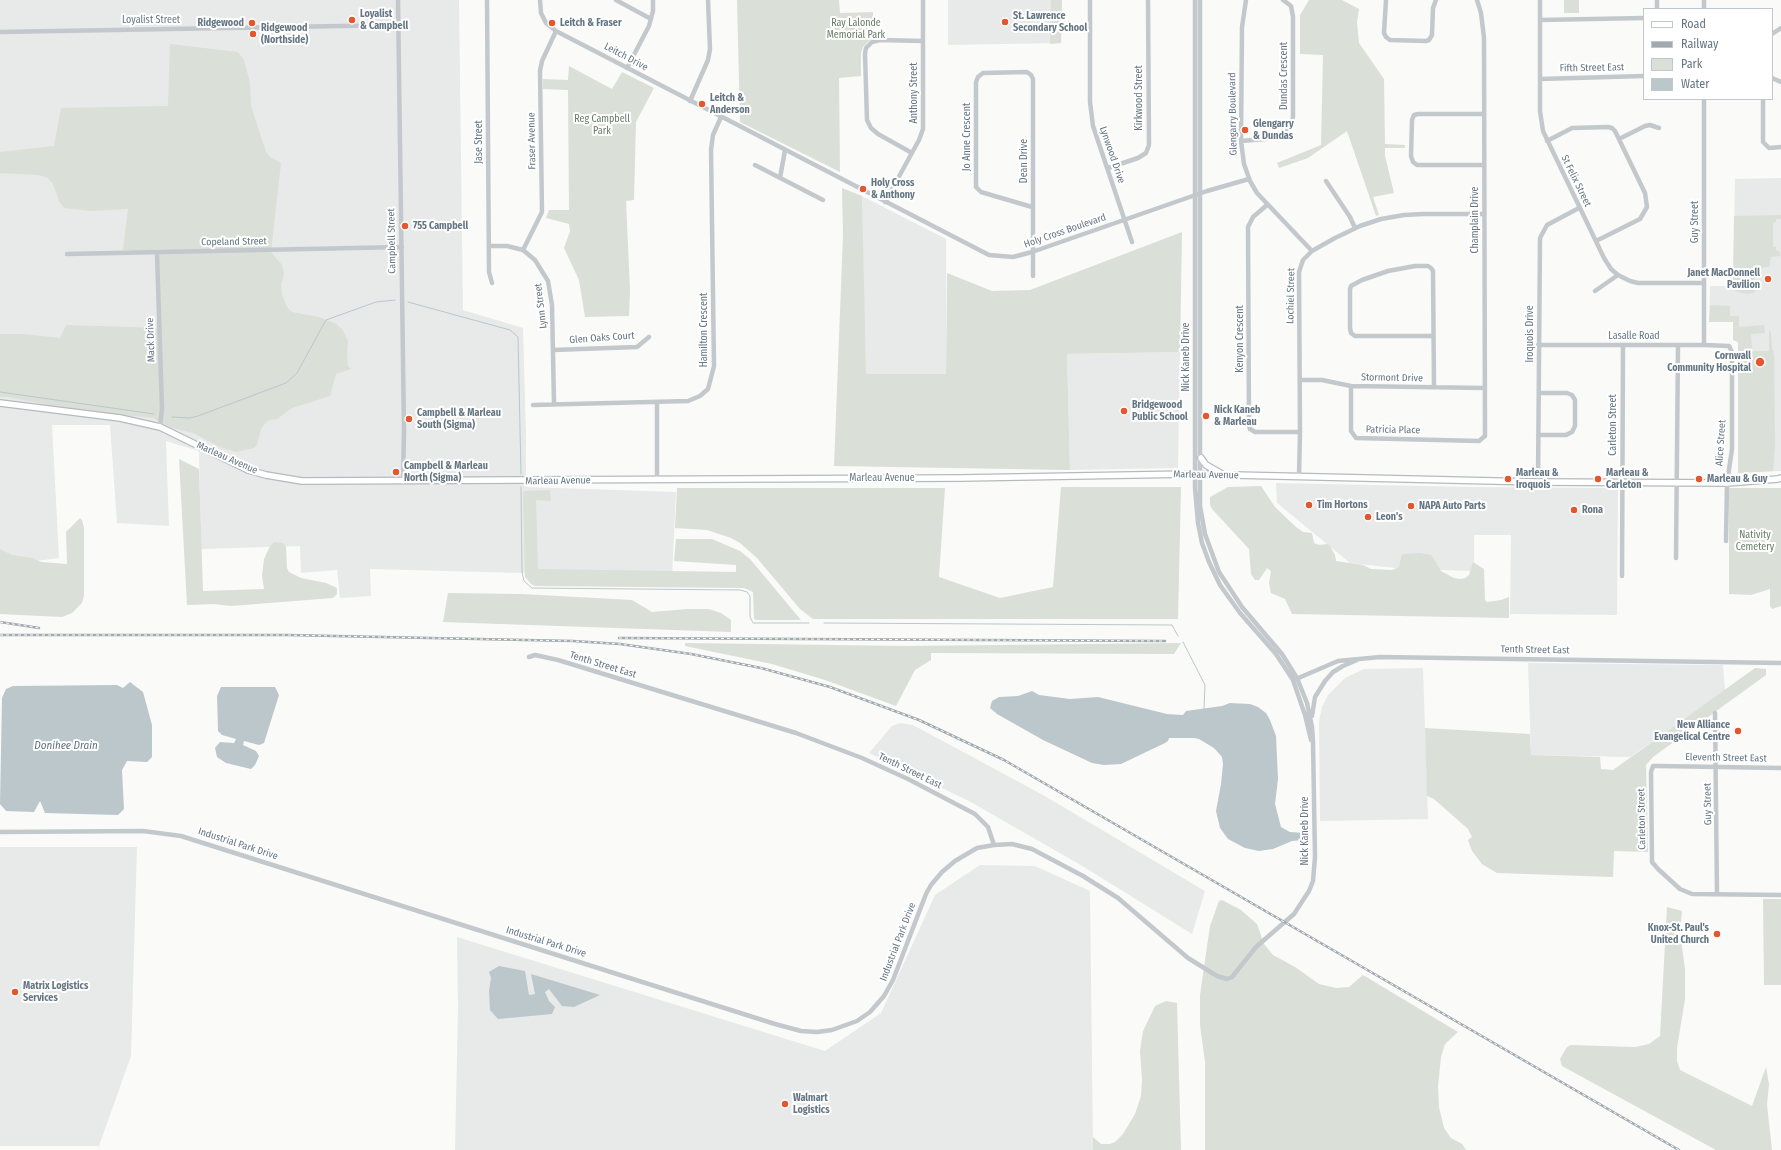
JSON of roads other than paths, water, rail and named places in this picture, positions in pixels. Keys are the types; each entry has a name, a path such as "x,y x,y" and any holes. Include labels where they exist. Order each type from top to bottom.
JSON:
{"main road":[{"name":"Marleau Avenue","path":"0,403 120,418 160,427 231,462 266,475 302,481 402,482 1198,475 1538,482 1727,483 1780,479"},
{"path":"1201,458 1206,465 1224,475"}],"street":[{"name":"Campbell Street","path":"398,0 404,432 402,482"},
{"name":"Jase Street","path":"486,0 488,246 489,272 492,284"},
{"name":"Leitch Drive","path":"540,0 541,13 546,23 556,31 721,117"},
{"path":"616,0 652,19"},
{"path":"627,68 652,19 653,0"},
{"path":"690,101 708,60 710,48 708,0"},
{"name":"Anthony Street","path":"886,202 923,129 923,0"},
{"name":"Lynwood Drive","path":"1090,0 1090,102 1093,126 1132,242"},
{"name":"Kirkwood Street","path":"1108,168 1138,158 1146,153 1148,146 1148,0"},
{"name":"Nick Kaneb Drive","path":"994,845 1012,844 1058,862 1118,898 1188,958 1224,979 1229,978 1234,974 1256,947 1294,914 1310,891 1313,881 1315,857 1313,754 1312,727 1307,703 1282,654 1242,607 1219,572 1207,541 1202,522 1198,475 1195,196 1195,0"},
{"name":"Nick Kaneb Drive","path":"1198,475 1201,458 1200,0"},
{"name":"Glengarry Boulevard","path":"1246,0 1242,27 1243,160 1249,179 1257,193 1312,252"},
{"name":"Dundas Crescent","path":"1242,141 1264,139 1283,133 1291,127 1293,117 1293,17 1291,6 1283,0"},
{"path":"1386,0 1384,34 1386,38 1390,40 1426,41 1429,40 1432,35 1433,8 1436,0"},
{"name":"Champlain Drive","path":"1477,0 1483,28 1485,388 1485,434 1483,439"},
{"name":"St Felix Street","path":"1540,0 1540,116 1547,140 1579,208 1609,266 1618,275 1638,283 1704,283"},
{"path":"1540,20 1643,18"},
{"name":"Loyalist Street","path":"0,32 398,25"},
{"name":"Fraser Avenue","path":"523,250 542,212 540,71 542,61 556,31"},
{"path":"912,153 878,134 871,128 867,120 865,54 866,48 872,42 880,40 923,41"},
{"name":"Jo Anne Crescent","path":"1027,72 986,73 977,78 976,185 981,192 1032,207"},
{"name":"Dean Drive","path":"1027,72 1032,75 1033,80 1032,276"},
{"name":"Fifth Street East","path":"1540,79 1643,76"},
{"name":"Guy Street","path":"1704,100 1704,345"},
{"path":"1764,100 1763,142 1769,148 1781,147"},
{"path":"1484,114 1414,115 1412,120 1411,156 1413,162 1417,164 1484,165"},
{"name":"Holy Cross Boulevard","path":"721,117 989,255 1013,257 1032,252 1200,194 1249,179"},
{"name":"Hamilton Crescent","path":"533,405 554,403 688,401 700,396 708,389 712,380 714,366 711,140 721,117"},
{"path":"1619,139 1645,126 1650,125 1659,128"},
{"path":"1547,140 1572,128 1610,127 1615,131 1646,193 1647,207 1640,219 1596,241"},
{"path":"780,178 785,150"},
{"path":"755,165 823,200"},
{"path":"1326,181 1350,217 1355,228"},
{"name":"Kenyon Crescent","path":"1267,205 1253,217 1248,227 1249,426 1254,432 1300,432"},
{"name":"Iroquois Drive","path":"1538,482 1540,237 1547,225 1579,208"},
{"name":"Lochiel Street","path":"1298,477 1300,432 1299,272 1302,261 1312,252 1355,228 1381,219 1404,215 1484,214"},
{"path":"488,246 506,246 523,250"},
{"name":"Copeland Street","path":"67,254 402,247"},
{"name":"Lynn Street","path":"523,250 535,260 548,281 552,305 554,403"},
{"name":"Mack Drive","path":"157,253 162,408 160,427"},
{"path":"1433,336 1354,336 1351,333 1350,328 1350,289 1362,280 1388,271 1415,266 1426,266 1431,268 1433,272 1434,388"},
{"path":"1595,291 1618,275"},
{"name":"Glen Oaks Court","path":"554,350 637,347 649,337"},
{"name":"Lasalle Road","path":"1538,345 1704,345 1730,347"},
{"name":"Carleton Street","path":"1622,576 1623,345"},
{"path":"1676,558 1678,345"},
{"name":"Alice Street","path":"1726,541 1727,483 1732,449 1732,352 1730,347"},
{"name":"Stormont Drive","path":"1300,380 1322,380 1351,386 1485,388"},
{"name":"Patricia Place","path":"1351,386 1351,430 1356,438 1479,441 1483,439"},
{"path":"1538,435 1566,435 1572,432 1575,426 1575,400 1572,395 1567,393 1539,393"},
{"path":"657,402 657,480"},
{"name":"Tenth Street East","path":"529,657 535,655 558,660 796,733 862,758 908,779 975,814 988,827 994,845"},
{"path":"1312,727 1312,712 1315,698 1325,681 1333,672 1343,666 1354,660 1367,658"},
{"name":"Tenth Street East","path":"1295,679 1338,661 1367,658 1781,663"},
{"name":"Nick Kaneb Drive","path":"1295,679 1305,715 1313,754"},
{"name":"Guy Street","path":"1715,713 1716,894"},
{"name":"Carleton Street","path":"1670,766 1653,766 1651,772 1652,862 1683,891 1692,894 1716,894"},
{"name":"Eleventh Street East","path":"1670,766 1781,768"},
{"name":"Industrial Park Drive","path":"0,832 143,831 181,836 775,1024 797,1030 817,1032 844,1026 856,1021 875,1008 893,980 926,894 931,885 942,872 961,857 977,848 994,845"},
{"path":"1716,894 1781,895"}],"water":[{"name":"Donihee Drain","path":"130,682 143,692 152,725 152,757 147,762 127,761 122,770 124,809 118,815 45,813 40,801 34,812 6,811 0,804 2,698 6,689 13,686 117,685 123,688"},
{"path":"221,687 275,687 279,695 264,743 259,745 244,741 243,745 256,751 259,756 255,765 251,769 226,763 217,757 215,748 220,742 234,743 236,739 222,735 218,731 217,696"},
{"path":"1032,691 1039,695 1070,699 1098,697 1167,714 1183,715 1186,711 1222,706 1230,703 1250,704 1258,707 1266,713 1276,736 1278,779 1275,804 1281,827 1290,832 1305,833 1305,840 1292,841 1273,849 1259,851 1245,848 1228,839 1220,828 1216,811 1221,784 1223,764 1222,757 1214,748 1199,739 1169,738 1165,743 1121,764 1104,765 1092,763 1043,740 997,714 990,708 992,701 999,697 1018,696"},
{"path":"499,966 525,971 529,995 535,994 531,974 600,995 574,1007 562,1006 549,989 545,992 549,1001 555,1007 552,1014 498,1019 490,1010 489,991 491,978 489,972"}],"waterway":[{"path":"172,417 189,418 198,416 286,383 297,373 326,320 376,302 395,300"},
{"path":"408,302 510,330 518,337 521,474"},
{"path":"0,392 154,414"},
{"path":"521,487 522,572 524,581 532,588 740,590 747,592 750,596 750,617 753,623 809,623"},
{"path":"824,623 1172,625 1178,636"},
{"path":"1183,642 1205,685 1204,709"}],"railway":[{"path":"0,622 39,628"},
{"path":"0,635 287,635 573,641 620,644 691,654 761,668 830,687 919,720 1004,760 1679,1150"},
{"path":"619,638 1165,641"}],"place":[{"name":"Loyalist & Campbell","path":"352,20"},
{"name":"St. Lawrence Secondary School","path":"1005,22"},
{"name":"Ridgewood","path":"252,23"},
{"name":"Leitch & Fraser","path":"552,23"},
{"name":"Ridgewood (Northside)","path":"253,34"},
{"name":"Leitch & Anderson","path":"702,104"},
{"name":"Glengarry & Dundas","path":"1245,130"},
{"name":"Holy Cross & Anthony","path":"863,189"},
{"name":"755 Campbell","path":"405,226"},
{"name":"Janet MacDonnell Pavilion","path":"1768,279"},
{"name":"Cornwall Community Hospital","path":"1760,362"},
{"name":"Bridgewood Public School","path":"1124,411"},
{"name":"Nick Kaneb & Marleau","path":"1206,416"},
{"name":"Campbell & Marleau South (Sigma)","path":"409,419"},
{"name":"Campbell & Marleau North (Sigma)","path":"396,472"},
{"name":"Marleau & Iroquois","path":"1508,479"},
{"name":"Marleau & Carleton","path":"1598,479"},
{"name":"Marleau & Guy","path":"1699,479"},
{"name":"Tim Hortons","path":"1309,505"},
{"name":"NAPA Auto Parts","path":"1411,506"},
{"name":"Rona","path":"1574,510"},
{"name":"Leon's","path":"1368,517"},
{"name":"New Alliance Evangelical Centre","path":"1738,731"},
{"name":"Knox-St. Paul's United Church","path":"1717,934"},
{"name":"Matrix Logistics Services","path":"15,992"},
{"name":"Walmart Logistics","path":"785,1104"}],"park label":[{"name":"Ray Lalonde Memorial Park","path":"856,28"},
{"name":"Reg Campbell Park","path":"602,124"},
{"name":"Nativity Cemetery","path":"1755,540"}]}
